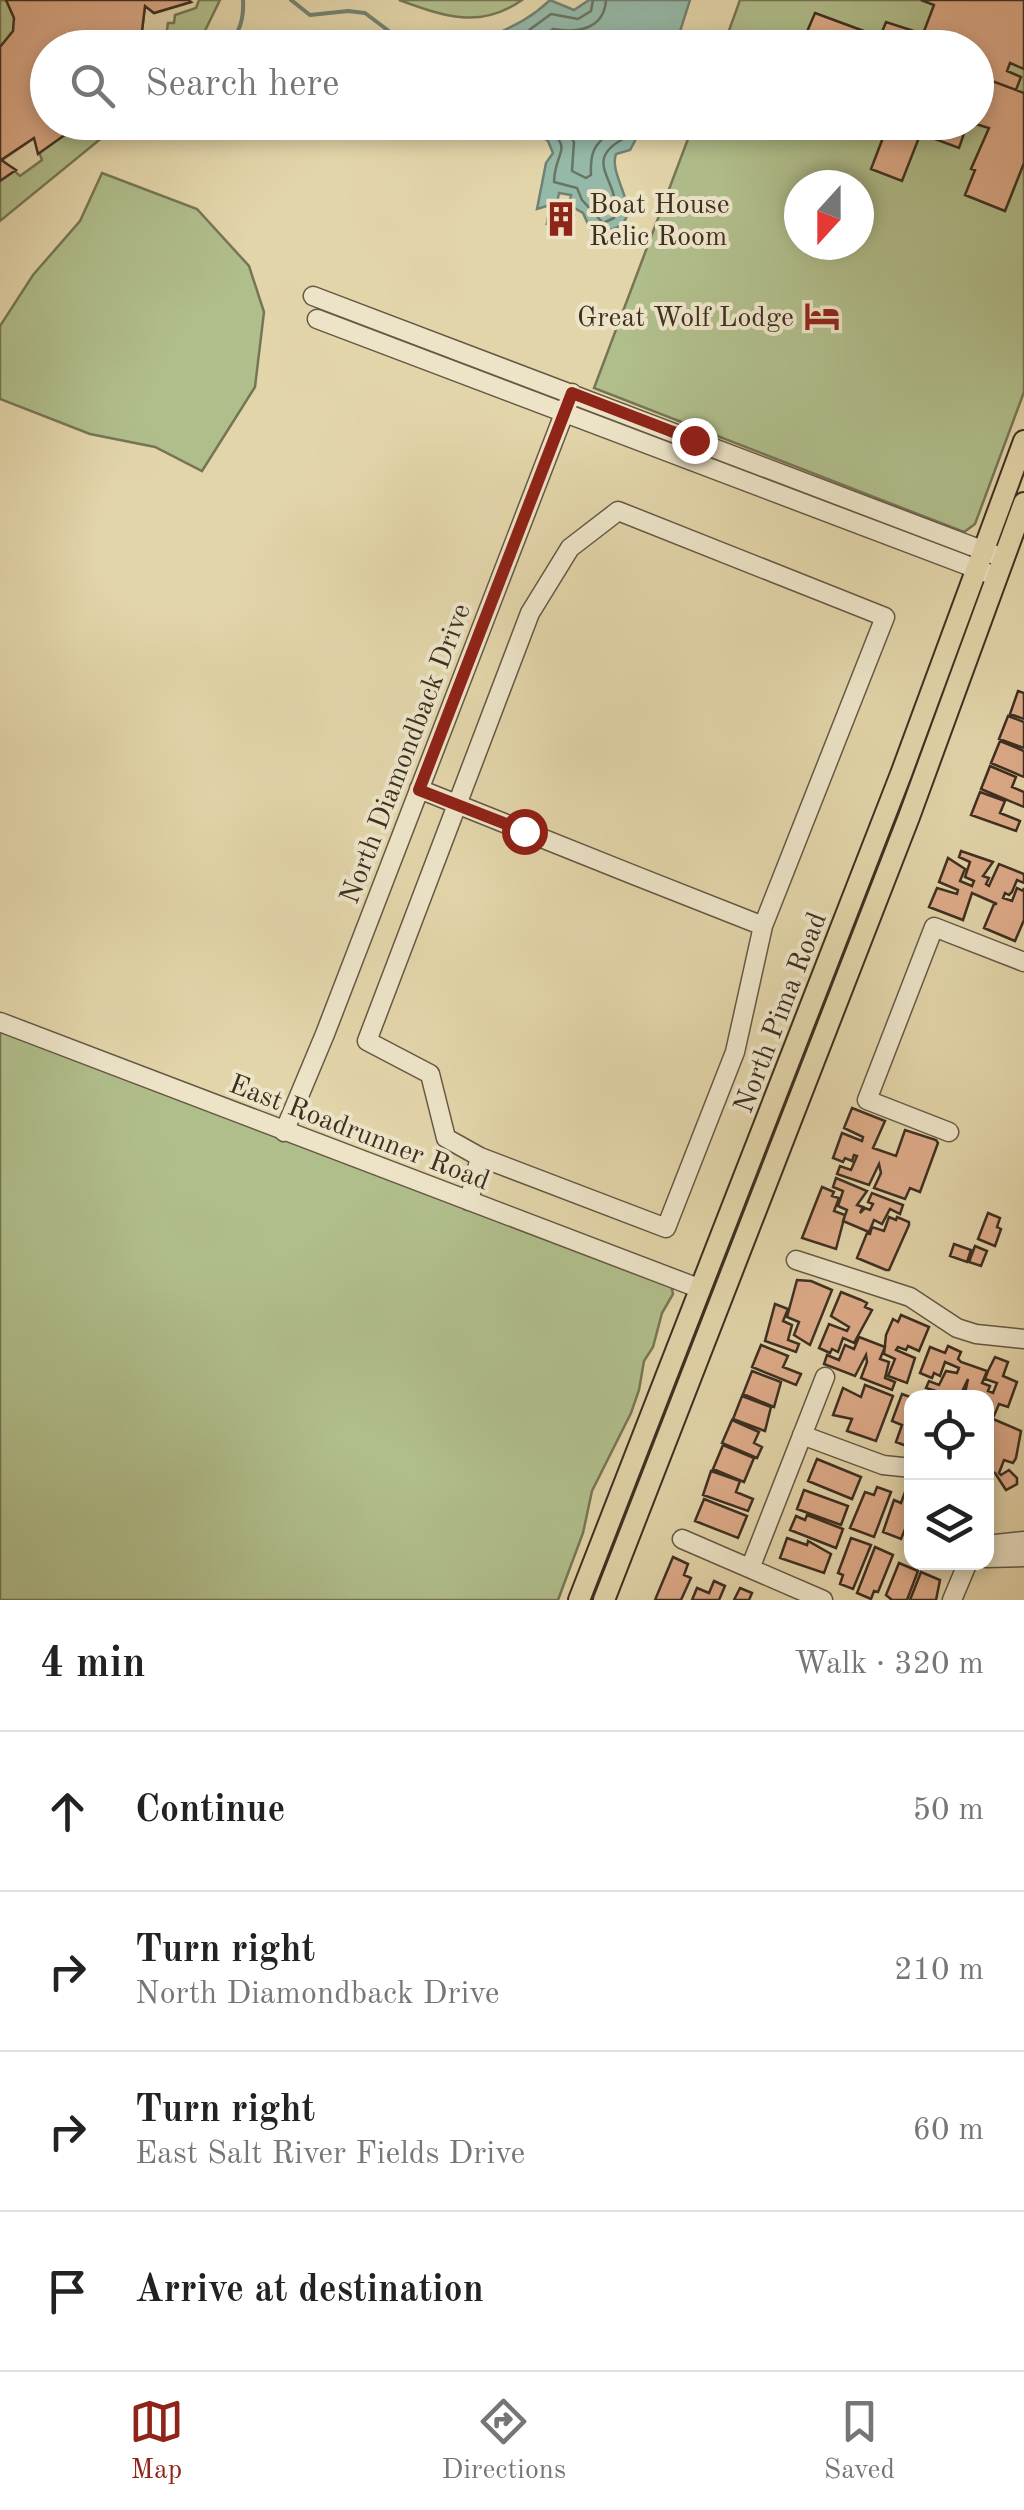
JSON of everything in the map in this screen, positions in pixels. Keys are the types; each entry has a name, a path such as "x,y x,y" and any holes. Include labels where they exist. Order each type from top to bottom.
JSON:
{"main road":[{"name":"North Pima Road","path":"604,1600 909,818 1024,441"},
{"name":"North Pima Road","path":"579,1600 901,774 989,563 1024,503"}],"street":[{"path":"314,296 572,393 989,563"},
{"path":"317,319 564,413 989,563"},
{"name":"North Diamondback Drive","path":"284,1132 572,393"},
{"path":"618,511 885,616 763,926 735,1052 666,1228 480,1157 446,1138 430,1074 367,1042 530,612 570,548 618,511"},
{"path":"419,790 763,926"},
{"path":"949,1132 867,1100 934,928 1024,962"},
{"name":"East Roadrunner Road","path":"0,1022 701,1289"},
{"path":"470,1202 480,1157"},
{"path":"796,1260 910,1297 957,1328 1024,1339"},
{"path":"751,1566 825,1378"},
{"path":"802,1436 883,1464 904,1467"},
{"path":"682,1539 823,1600"},
{"path":"994,1544 1024,1541"},
{"path":"994,1558 1024,1557"},
{"path":"952,1600 965,1570"}],"green space":[{"path":"0,0 191,2 154,13 145,6 142,30 30,30 31,140 2,160 20,176 42,160 35,140 99,140 0,221"},
{"path":"199,0 220,0 205,30 167,30 175,15 196,8"},
{"path":"399,0 522,0 491,15 461,17"},
{"name":"Great Wolf Lodge","path":"740,0 1024,0 1024,392 975,524 964,532 594,388 688,140 994,140 994,30 729,30"},
{"path":"102,173 197,209 249,266 264,312 255,387 202,471 155,447 90,434 0,399 0,326 33,275 80,221"},
{"path":"0,1031 671,1285 673,1294 644,1361 631,1413 592,1491 583,1533 558,1600 0,1600"}],"water":[{"path":"550,0 574,10 589,0 690,0 680,30 505,30"},
{"path":"635,140 630,150 616,154 615,165 626,202 623,223 612,230 592,233 583,213 569,205 571,195 559,193 557,203 537,209 546,163 553,153 548,141"}],"building":[{"path":"6,0 191,2 154,13 145,6 142,30 30,30 31,140 1,160 16,170 0,181 0,47 13,31 14,18"},
{"path":"921,0 1024,0 1024,69 1010,63 1007,71 1021,77 1016,90 994,82 994,30 925,30 934,5"},
{"path":"815,13 861,30 808,30"},
{"path":"886,22 911,30 883,30"},
{"path":"994,82 1024,93 1024,163 1005,211 965,195 975,170 971,169 984,140 994,140"},
{"path":"34,140 58,140 38,154"},
{"path":"882,140 918,140 902,181 874,170"},
{"path":"937,140 962,140 959,148"},
{"name":"Boat House Relic Room","path":"549,210 574,215 572,228 547,224"},
{"path":"1018,691 1024,693 1024,719 1010,714"},
{"path":"1008,716 1024,722 1024,748 999,739"},
{"path":"1000,741 1024,751 1024,777 991,763"},
{"path":"990,766 1016,777 1012,787 1024,792 1024,807 981,789"},
{"path":"980,792 1005,801 1000,813 1020,821 1016,831 971,815"},
{"path":"961,851 993,862 983,876 989,878 989,886 999,864 1024,874 1024,883 1017,880 1012,892 1005,893 1003,898 1012,901 1017,888 1024,888 1024,920 1015,941 984,928 997,904 972,893 963,920 929,907 937,888 957,894 958,890 939,882 948,858 965,869 960,881 972,886 974,881 965,877 970,862 959,857"},
{"path":"852,1108 885,1121 873,1148 896,1156 905,1130 936,1140 920,1192 910,1188 905,1199 874,1188 881,1173 879,1164 869,1185 837,1174 840,1166 851,1170 857,1156 843,1162 833,1158 842,1133 862,1141 863,1137 844,1128"},
{"path":"836,1178 867,1191 857,1205 863,1207 860,1213 865,1208 870,1210 872,1193 903,1205 900,1214 890,1209 882,1224 874,1220 869,1232 843,1221 847,1210 838,1206 843,1191 833,1187"},
{"path":"822,1187 839,1198 834,1211 845,1215 836,1249 802,1238"},
{"path":"988,1213 1000,1218 995,1246 978,1239"},
{"path":"889,1217 909,1225 886,1270 857,1258 867,1233 872,1227 884,1231"},
{"path":"954,1244 971,1250 967,1262 950,1256"},
{"path":"975,1246 987,1251 981,1266 969,1262"},
{"path":"797,1280 832,1290 810,1345 794,1335 799,1322 787,1317"},
{"path":"841,1292 867,1303 865,1307 872,1310 854,1343 843,1338 838,1352 832,1349 830,1353 819,1348 829,1324 847,1331 849,1327 831,1316"},
{"path":"775,1304 788,1309 783,1321 792,1325 788,1340 799,1344 796,1352 765,1341"},
{"path":"901,1315 929,1327 919,1351 908,1346 906,1350 896,1350 915,1358 907,1383 888,1376 895,1359 884,1354 886,1335 893,1319 898,1322"},
{"path":"859,1337 885,1347 880,1359 889,1362 885,1378 895,1382 892,1390 861,1378 866,1355 855,1376 824,1364 827,1355 839,1360 845,1345 854,1349"},
{"path":"761,1345 788,1356 783,1367 801,1374 796,1385 752,1367"},
{"path":"948,1346 961,1352 961,1362 987,1371 982,1383 990,1386 988,1390 966,1390 968,1379 963,1390 926,1388 929,1381 939,1385 946,1371 957,1373 959,1368 945,1362 940,1376 934,1373 932,1378 920,1373 930,1347 945,1353"},
{"path":"995,1357 1008,1362 1003,1376 1017,1382 1008,1407 999,1404 994,1416 997,1383 985,1379"},
{"path":"752,1371 781,1382 774,1407 743,1394"},
{"path":"865,1385 893,1396 876,1441 847,1431 852,1419 833,1415 843,1388 861,1397"},
{"path":"904,1395 904,1445 896,1442 902,1425 892,1421"},
{"path":"742,1396 771,1407 765,1431 733,1419"},
{"path":"994,1419 1021,1431 1016,1458 1013,1463 1004,1460 999,1473 1009,1470 1017,1484 1006,1490 995,1473"},
{"path":"732,1420 759,1432 754,1443 762,1447 757,1458 722,1443"},
{"path":"723,1445 754,1458 744,1482 713,1469"},
{"path":"817,1459 861,1477 852,1499 808,1481"},
{"path":"711,1471 740,1481 736,1492 753,1499 748,1511 703,1495"},
{"path":"877,1487 891,1492 874,1537 850,1528 865,1492 874,1495"},
{"path":"804,1490 848,1506 841,1525 797,1509"},
{"path":"904,1495 901,1539 883,1532 894,1500 901,1503"},
{"path":"704,1499 747,1516 738,1538 695,1521"},
{"path":"807,1515 843,1529 836,1548 790,1530 796,1516 805,1520"},
{"path":"787,1538 807,1545 808,1541 831,1554 824,1573 780,1558"},
{"path":"851,1538 871,1545 853,1589 840,1584 843,1575 838,1573"},
{"path":"875,1547 893,1555 878,1592 874,1591 871,1599 857,1593"},
{"path":"673,1557 688,1564 684,1575 691,1578 681,1600 655,1600"},
{"path":"899,1563 904,1570 918,1571 907,1600 892,1600 886,1595"},
{"path":"921,1572 940,1580 936,1600 910,1600"},
{"path":"714,1581 725,1586 719,1600 692,1600 697,1588 709,1593"},
{"path":"740,1588 752,1593 749,1600 734,1600"}],"waterway":[{"path":"238,30 243,0"},
{"path":"291,0 310,15 365,13 387,30"}],"place":[{"name":"Boat House Relic Room","path":"561,219"},
{"name":"Great Wolf Lodge","path":"822,316"}],"route":[{"path":"524,831 419,790 572,393 694,440"}]}
